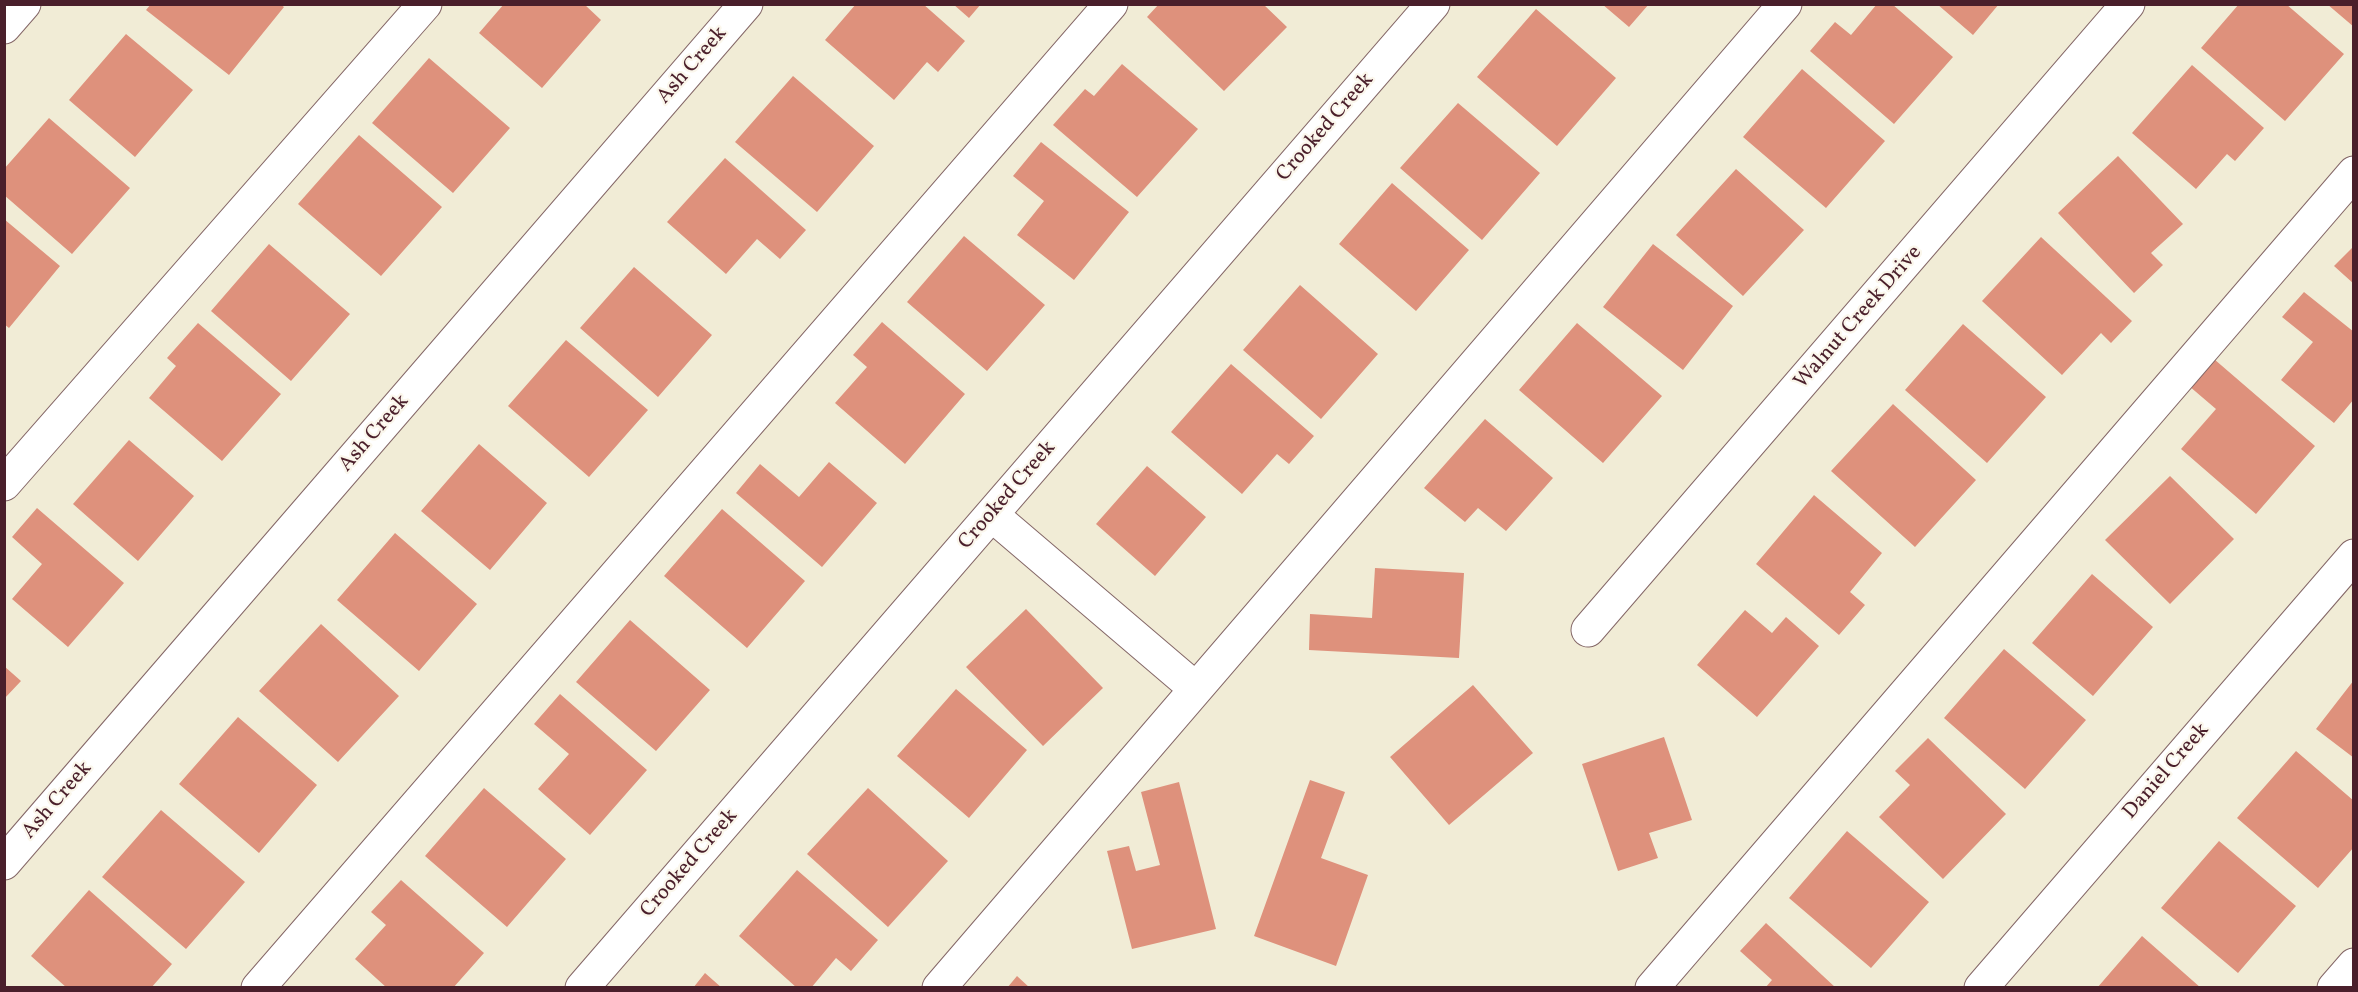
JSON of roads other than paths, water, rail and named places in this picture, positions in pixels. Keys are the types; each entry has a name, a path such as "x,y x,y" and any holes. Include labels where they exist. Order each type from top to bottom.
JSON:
{"street":[{"path":"4,27 24,4"},
{"path":"4,484 425,4"},
{"name":"Ash Creek","path":"4,862 746,4"},
{"path":"258,987 1111,4"},
{"name":"Crooked Creek","path":"582,987 1433,4"},
{"path":"939,987 1785,4"},
{"name":"Walnut Creek Drive","path":"1588,630 2128,4"},
{"path":"1652,987 2354,173"},
{"path":"992,515 1196,688"},
{"name":"Daniel Creek","path":"1981,987 2354,556"},
{"path":"2334,987 2354,965"}]}
